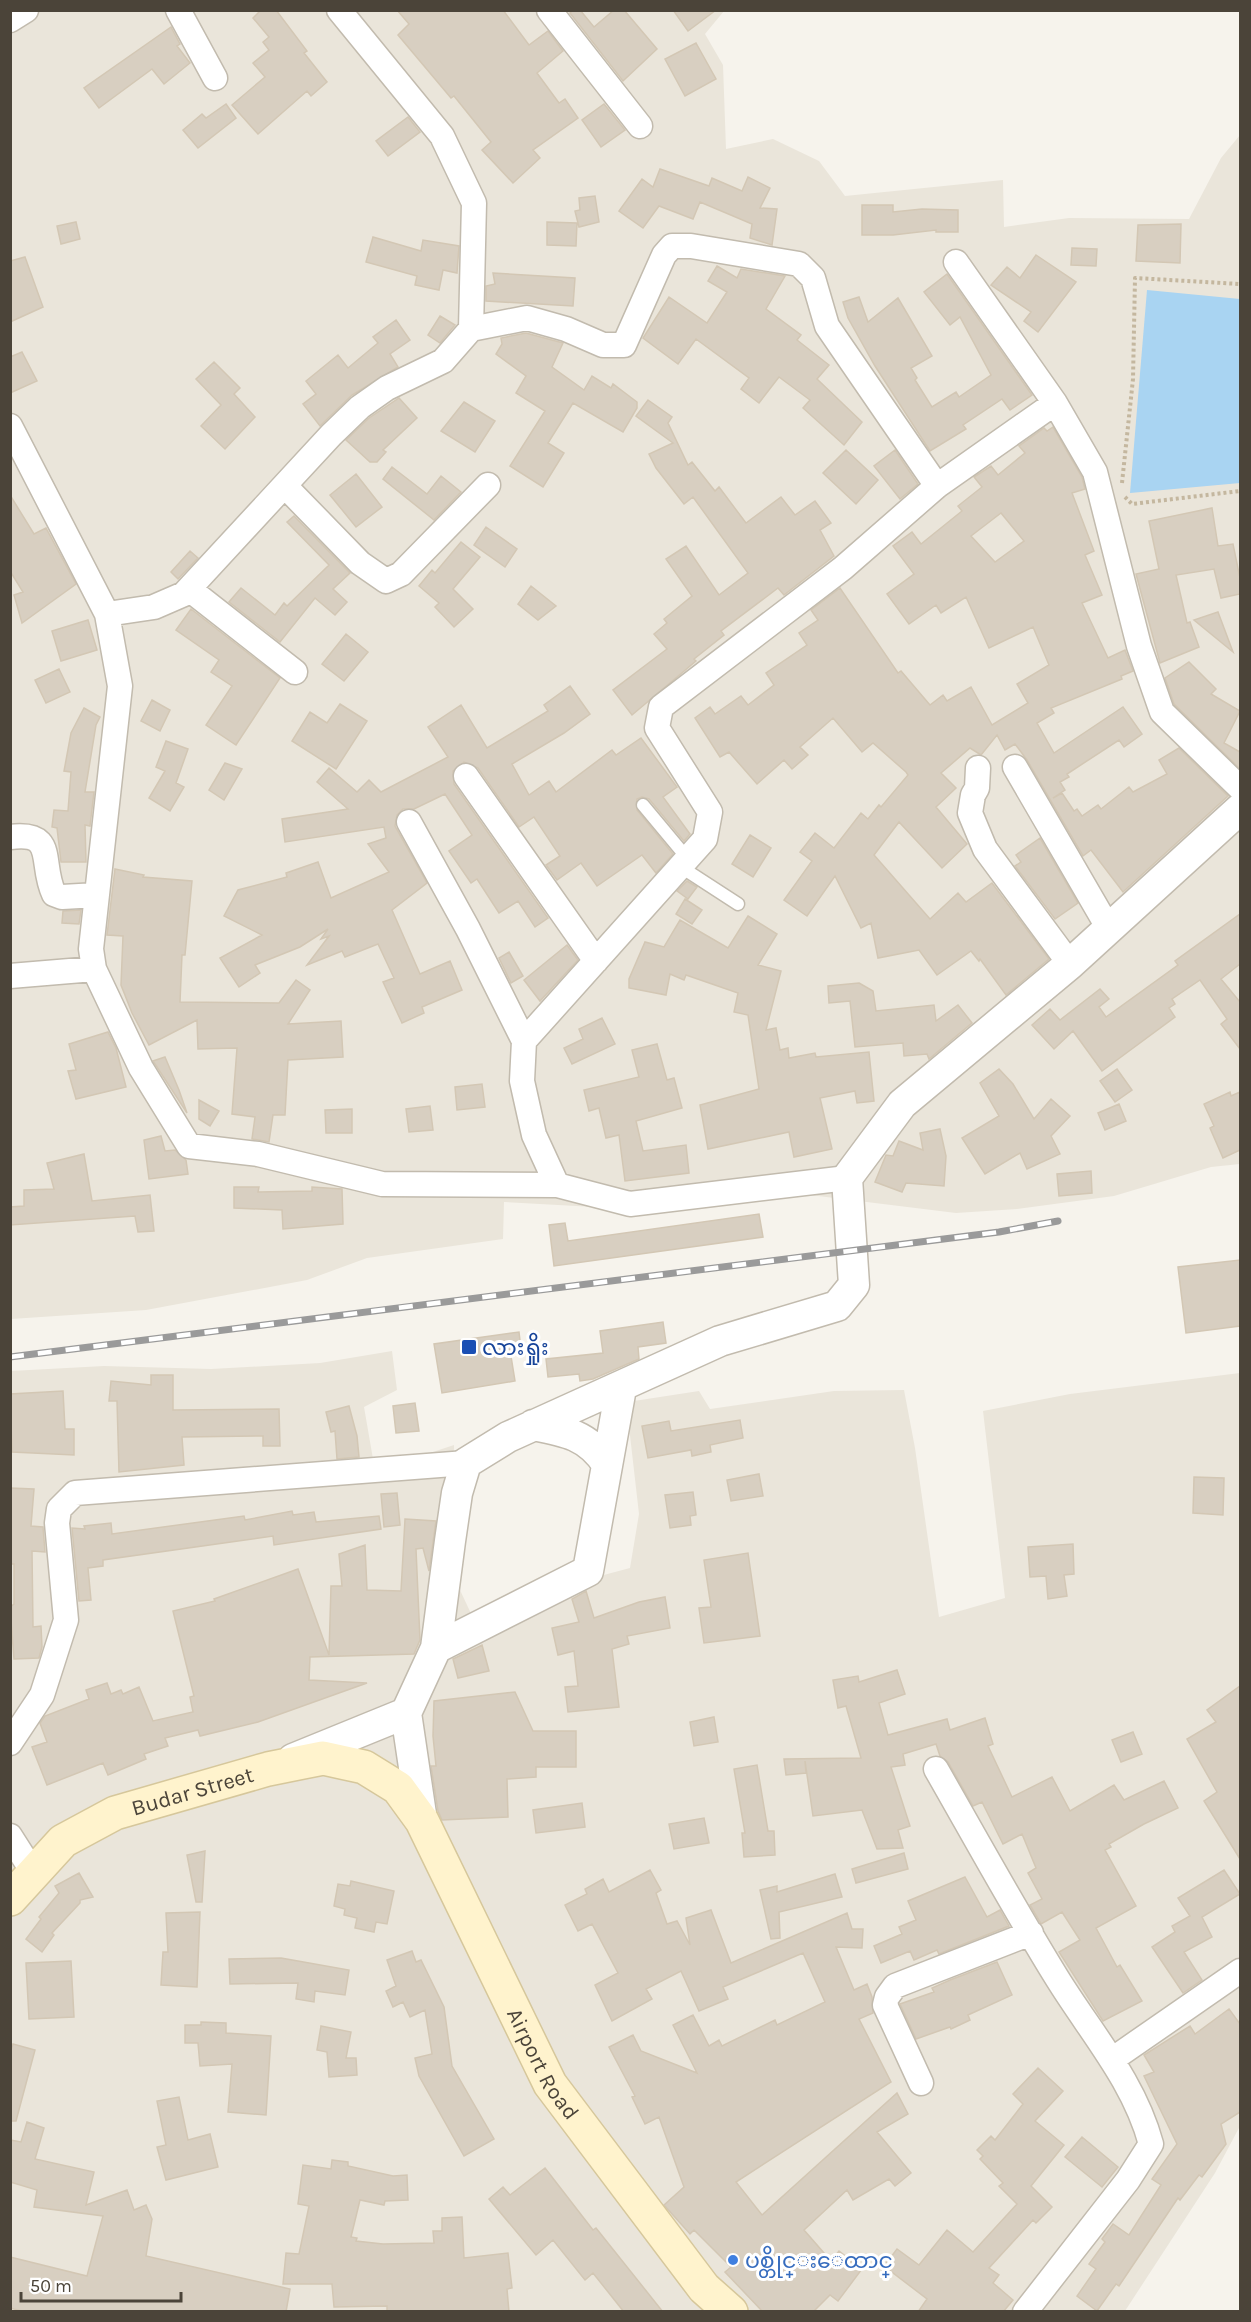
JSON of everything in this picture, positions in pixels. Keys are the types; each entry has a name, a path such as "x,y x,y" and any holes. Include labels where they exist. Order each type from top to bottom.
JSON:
{"main road":[{"name":"Budar Street","path":"10,1899 63,1841 115,1813 268,1769 323,1758 364,1767 398,1788"},
{"name":"Airport Road","path":"398,1788 422,1821 550,2084 704,2288 732,2312"}],"street":[{"path":"10,20 26,10"},
{"path":"178,10 215,78"},
{"path":"339,10 442,136 474,203 471,329"},
{"path":"549,10 640,126"},
{"path":"107,614 154,607 184,594 331,435 360,407 387,388 443,361 471,329 527,318 616,347 624,345 664,255 672,246 691,246 799,264 813,278 827,326 937,486"},
{"path":"956,262 1055,403 1095,472 1139,646 1162,712 1240,788"},
{"path":"524,1041 705,838 710,812 657,728 660,708 843,568 937,486 1055,403"},
{"path":"10,426 107,614 120,686 91,949 94,969 141,1068 189,1146 258,1154 382,1184 557,1185 630,1204 847,1178"},
{"path":"285,486 360,563 386,581 401,574 488,486"},
{"path":"189,589 295,672"},
{"path":"1015,767 1109,930"},
{"path":"978,768 977,788 973,795 970,813 985,849 1070,964"},
{"path":"466,776 596,961"},
{"path":"10,1743 42,1695 66,1620 57,1523 58,1509 75,1493 466,1463 532,1425 621,1388 720,1341 837,1306 854,1285 847,1178 902,1104 1109,930 1240,808"},
{"path":"409,822 468,929 524,1041 522,1081 532,1124 557,1185"},
{"path":"10,837 28,835 36,837 42,844 49,885 54,894 62,897 97,894"},
{"path":"10,976 94,969"},
{"path":"436,1648 588,1571 621,1388"},
{"path":"532,1425 561,1430 583,1439 597,1449 607,1464"},
{"path":"422,1821 406,1713 436,1648 451,1532 466,1463"},
{"path":"268,1769 406,1713"},
{"path":"936,1769 1058,1980 1113,2059 1146,2124 1151,2144 1128,2180 1025,2312"},
{"path":"10,1836 33,1872"},
{"path":"921,2083 885,2005 887,1997 895,1986 1031,1933"},
{"path":"1113,2059 1240,1971"}],"lane":[{"path":"643,805 685,863 738,904"}],"path":[{"path":"1240,284 1135,278 1133,379 1120,493 1132,504 1240,491"}],"shaded area":[{"path":"11,11 724,11 705,34 723,65 726,149 773,139 819,161 845,196 1003,180 1004,227 1069,218 1189,219 1221,158 1240,135 1240,1164 1211,1167 1114,1196 1017,1209 956,1213 810,1195 667,1211 504,1202 503,1239 367,1258 307,1280 146,1310 11,1319"},
{"path":"392,1351 397,1390 364,1407 373,1459 427,1454 454,1445 452,1573 482,1637 600,1576 630,1568 639,1514 628,1418 634,1401 699,1391 710,1409 834,1391 904,1390 915,1448 939,1617 1005,1598 983,1411 1070,1394 1240,1373 1240,2126 1215,2173 1125,2311 11,2312 11,1371 104,1366 211,1369 320,1363"}],"water":[{"path":"1147,290 1240,299 1240,483 1130,493"}],"building":[{"path":"261,10 276,10 307,51 304,53 327,82 311,96 307,91 258,134 232,105 265,77 253,63 269,50 263,42 269,37 253,18"},
{"path":"397,10 503,10 529,45 548,31 563,51 537,73 559,103 565,99 578,118 533,150 540,158 513,183 482,150 491,142 454,96 451,98 398,35 409,24"},
{"path":"573,10 580,10 594,27 614,10 624,10 657,49 623,81 570,13"},
{"path":"673,10 716,10 688,31"},
{"path":"171,27 180,44 177,46 190,63 164,84 152,69 99,108 84,88"},
{"path":"696,43 716,79 685,96 665,59"},
{"path":"226,104 236,118 198,148 183,130 202,114 206,118"},
{"path":"604,104 625,130 601,147 582,120"},
{"path":"408,117 420,132 388,156 376,141"},
{"path":"660,169 709,186 712,178 742,191 748,177 770,188 760,208 777,209 772,245 750,238 752,224 700,202 693,219 659,206 643,228 619,211 642,179 653,187"},
{"path":"595,196 599,222 579,227 575,211 580,210 579,198"},
{"path":"862,205 893,205 893,212 922,209 958,210 958,232 936,232 936,230 893,235 862,235"},
{"path":"76,222 80,239 61,244 57,226"},
{"path":"547,222 577,223 576,246 547,245"},
{"path":"1181,224 1180,263 1136,261 1138,225"},
{"path":"373,237 421,251 423,240 459,246 457,273 443,270 439,290 415,285 417,276 366,262"},
{"path":"1072,248 1097,249 1096,266 1071,265"},
{"path":"1036,255 1076,282 1038,332 1024,321 1031,312 991,285 1007,267 1020,278"},
{"path":"25,257 43,307 10,322 10,261"},
{"path":"717,266 737,278 741,269 785,276 766,309 801,335 797,340 829,365 817,379 862,422 844,445 803,408 810,400 779,377 759,403 741,389 749,378 696,339 678,364 643,338 669,297 707,323 727,292 708,281"},
{"path":"493,273 575,278 573,306 486,301 486,286 495,284"},
{"path":"947,274 1032,395 1010,410 1002,399 963,425 966,429 930,451 875,366 848,318 843,302 859,297 868,322 898,298 932,356 911,368 917,378 915,380 932,407 956,392 959,397 991,375 960,317 950,325 924,292"},
{"path":"440,316 455,325 440,343 428,335"},
{"path":"396,320 410,340 390,354 398,367 352,395 320,426 303,404 316,394 306,381 338,355 348,368 378,343 373,337"},
{"path":"526,333 563,343 552,367 584,390 592,376 611,388 613,384 637,402 637,408 623,432 573,403 548,443 564,453 543,487 510,466 545,411 516,393 526,376 496,354 502,344 501,338"},
{"path":"22,352 37,381 10,393 10,357"},
{"path":"214,362 240,388 234,394 255,417 225,449 201,426 221,405 196,379"},
{"path":"399,398 417,418 383,450 386,452 377,462 370,462 346,440 369,418"},
{"path":"648,400 672,417 668,423 688,465 692,462 715,491 719,487 746,523 781,497 795,515 815,501 831,523 820,530 834,556 784,595 778,588 721,631 724,635 632,715 613,690 667,649 654,634 667,623 664,619 692,596 666,559 686,546 719,595 748,573 693,497 684,504 656,468 649,454 673,443 636,416"},
{"path":"464,402 495,421 475,452 441,431"},
{"path":"1053,427 1082,477 1085,489 1072,493 1094,551 1085,555 1102,595 1082,603 1108,658 1125,650 1133,671 1121,676 1122,679 1051,708 1054,713 1037,723 1054,753 1123,707 1142,734 1124,747 1119,740 1067,774 1069,777 1060,782 1065,790 1053,798 1062,793 1074,811 1077,809 1082,816 1098,805 1101,809 1129,787 1133,792 1167,774 1159,760 1179,748 1228,796 1123,892 1091,850 1083,856 1027,760 1015,744 1005,750 997,735 981,755 970,748 941,773 956,788 936,807 967,844 942,868 899,822 874,855 930,919 958,893 966,902 992,883 1049,959 1006,995 980,959 979,961 971,951 937,975 919,950 878,958 871,923 861,928 835,876 807,916 784,900 812,861 800,852 815,833 834,848 861,813 868,819 879,805 881,807 908,775 906,772 873,743 862,752 833,718 800,747 808,755 792,769 784,760 757,784 729,752 720,757 695,718 710,707 715,714 741,696 748,705 774,685 766,673 807,645 799,633 818,620 811,610 840,588 898,673 901,671 930,705 943,695 947,701 971,687 992,725 1028,703 1017,684 1049,665 1033,627 989,648 966,597 941,613 936,605 909,624 887,594 914,574 893,546 912,532 921,544 962,511 958,506 982,487 974,477 991,466 998,475 1025,453 1019,446 1044,428 1047,431","holes":["1001,513 1024,541 995,562 971,536"]},
{"path":"846,450 878,480 856,504 823,473"},
{"path":"895,450 918,484 900,499 874,466"},
{"path":"392,467 427,494 441,476 461,492 434,520 383,479"},
{"path":"356,474 382,507 356,527 330,495"},
{"path":"10,495 34,534 46,528 76,584 22,623 14,595 23,592 10,571"},
{"path":"1212,508 1218,546 1233,544 1240,578 1240,594 1221,598 1214,569 1176,575 1187,623 1190,622 1199,647 1160,663 1136,574 1159,569 1149,521"},
{"path":"294,516 350,573 333,589 347,602 335,615 315,598 280,642 229,602 241,588 275,615 284,603 287,606 329,565 287,522"},
{"path":"486,527 517,549 505,567 474,545"},
{"path":"461,542 480,557 453,589 473,609 454,627 435,607 439,603 419,586 432,570 435,573"},
{"path":"190,551 198,558 178,579 171,572"},
{"path":"531,586 556,606 538,620 518,604"},
{"path":"191,609 280,678 236,745 206,725 232,686 211,672 219,660 176,630"},
{"path":"1218,612 1233,652 1194,620"},
{"path":"88,620 97,650 61,661 52,631"},
{"path":"346,634 368,652 344,681 322,664"},
{"path":"1189,662 1216,689 1211,694 1240,711 1224,743 1240,752 1240,769 1174,704 1165,678"},
{"path":"59,669 70,692 46,703 35,680"},
{"path":"570,686 590,714 564,733 512,764 529,795 549,781 556,792 612,750 616,755 641,738 677,787 663,797 690,834 684,841 649,799 642,797 637,799 637,810 673,854 656,873 642,855 597,886 581,863 557,880 546,865 560,856 534,817 519,827 478,768 464,762 453,771 454,784 548,918 535,927 518,901 499,913 477,879 471,883 449,851 472,835 445,794 414,809 403,809 397,815 395,826 427,883 392,910 420,974 450,961 462,990 422,1007 424,1013 402,1023 383,982 394,978 378,944 345,957 342,951 307,965 329,936 321,939 328,929 300,947 255,965 260,973 239,987 220,958 262,935 224,916 238,890 287,877 286,873 318,862 331,898 389,872 368,844 386,838 384,827 285,842 282,819 348,809 317,782 329,768 357,792 369,780 381,792 448,757 428,727 461,705 487,748 548,711 544,705"},
{"path":"152,700 170,710 160,731 141,721"},
{"path":"340,704 367,721 336,769 292,741 310,712 327,723"},
{"path":"84,708 100,717 96,725 85,792 94,792 90,826 85,825 86,862 61,862 57,828 52,827 54,810 68,811 71,772 64,771 71,733"},
{"path":"166,741 188,749 176,783 184,787 170,811 149,798 165,771 156,767"},
{"path":"225,763 242,769 224,800 209,790"},
{"path":"750,835 771,848 753,877 732,864"},
{"path":"1040,838 1078,903 1055,919 1015,866 1021,862 1016,855"},
{"path":"115,869 144,875 143,877 192,881 185,955 182,955 180,1002 279,1003 296,980 310,990 288,1024 341,1021 343,1057 288,1060 285,1115 273,1115 269,1142 252,1139 255,1117 232,1114 237,1048 198,1049 197,1020 149,1045 132,1013 121,985 123,936 107,935"},
{"path":"687,881 697,887 688,899 677,891"},
{"path":"685,899 702,910 692,924 676,914"},
{"path":"81,910 79,924 62,923 63,911"},
{"path":"1240,914 1240,964 1221,979 1240,1002 1240,1049 1221,1024 1227,1019 1200,980 1172,999 1175,1004 1169,1008 1175,1017 1102,1071 1073,1031 1054,1049 1032,1025 1050,1009 1060,1020 1100,989 1109,999 1099,1007 1106,1017 1178,965 1175,961"},
{"path":"748,916 777,934 758,965 781,971 766,1030 776,1028 780,1050 788,1048 789,1058 815,1053 816,1057 869,1052 874,1101 857,1103 855,1091 820,1098 832,1149 794,1157 789,1132 708,1149 700,1105 759,1089 748,1015 734,1012 738,993 686,975 684,980 670,974 666,995 629,988 629,979 645,942 664,947 680,920 728,948"},
{"path":"567,945 578,960 540,1001 524,980"},
{"path":"509,952 523,976 511,983 499,958"},
{"path":"859,983 873,991 876,1011 934,1005 936,1021 958,1005 972,1023 929,1059 927,1054 904,1056 903,1043 855,1047 850,1001 829,1003 828,986"},
{"path":"602,1018 615,1044 572,1064 564,1048 583,1039 579,1029"},
{"path":"108,1032 116,1048 126,1087 76,1099 68,1071 76,1070 69,1044"},
{"path":"657,1044 667,1080 674,1078 682,1108 636,1121 643,1151 686,1145 689,1173 625,1181 619,1135 606,1138 599,1108 589,1111 584,1090 639,1077 632,1050"},
{"path":"165,1057 179,1090 187,1113 153,1061"},
{"path":"999,1069 1013,1084 1034,1119 1051,1099 1070,1116 1051,1136 1060,1154 1027,1169 1020,1153 985,1174 962,1138 999,1116 980,1083"},
{"path":"1117,1069 1132,1090 1115,1102 1100,1081"},
{"path":"482,1084 485,1107 457,1110 455,1087"},
{"path":"1230,1092 1231,1096 1240,1092 1240,1150 1223,1158 1210,1128 1214,1126 1204,1104"},
{"path":"199,1100 219,1111 210,1126 199,1119"},
{"path":"1119,1104 1126,1121 1105,1130 1098,1113"},
{"path":"430,1106 433,1130 409,1132 406,1109"},
{"path":"352,1109 352,1133 326,1133 325,1110"},
{"path":"940,1129 946,1156 944,1186 906,1183 902,1192 875,1182 886,1155 893,1156 899,1141 923,1150 920,1133"},
{"path":"161,1136 165,1151 175,1150 186,1160 188,1174 149,1179 144,1140"},
{"path":"84,1154 92,1201 150,1195 154,1231 138,1232 135,1216 10,1225 10,1207 24,1206 24,1190 54,1189 47,1163"},
{"path":"1091,1171 1092,1193 1059,1196 1057,1174"},
{"path":"234,1187 259,1187 258,1192 312,1191 312,1187 342,1189 343,1224 283,1229 282,1210 234,1208"},
{"path":"759,1214 763,1237 554,1266 549,1225 565,1223 568,1241"},
{"path":"1240,1260 1240,1326 1186,1333 1178,1267"},
{"path":"663,1322 666,1343 638,1347 639,1359 593,1379 580,1381 579,1374 548,1377 546,1359 603,1353 600,1331"},
{"path":"519,1332 521,1349 510,1350 515,1381 442,1393 434,1344"},
{"path":"151,1375 173,1375 173,1410 279,1409 280,1446 263,1446 263,1436 182,1437 184,1465 119,1472 117,1401 109,1401 111,1381 151,1385"},
{"path":"63,1391 65,1429 74,1429 74,1455 12,1452 10,1394"},
{"path":"415,1403 419,1431 396,1433 393,1406"},
{"path":"349,1406 357,1436 359,1457 337,1459 335,1431 331,1432 326,1412"},
{"path":"740,1420 743,1438 710,1445 711,1452 692,1456 691,1450 648,1458 642,1426 669,1421 671,1431"},
{"path":"759,1474 763,1496 731,1501 727,1480"},
{"path":"1194,1477 1224,1478 1223,1515 1193,1513"},
{"path":"10,1488 34,1489 31,1526 43,1527 45,1552 32,1551 33,1627 41,1626 42,1647 39,1658 14,1659 10,1607 14,1604 14,1564 10,1564"},
{"path":"693,1492 696,1515 690,1516 691,1525 670,1528 665,1495"},
{"path":"397,1493 400,1525 384,1527 381,1494"},
{"path":"292,1511 293,1515 314,1512 316,1522 379,1516 381,1529 274,1545 273,1536 103,1560 103,1566 88,1568 91,1600 79,1601 72,1528 85,1529 84,1526 111,1523 112,1534 244,1516 245,1520"},
{"path":"405,1519 436,1521 429,1571 423,1548 416,1549 420,1640 414,1654 310,1657 309,1680 367,1683 258,1722 200,1736 198,1730 165,1738 168,1746 144,1754 146,1759 108,1775 103,1763 47,1785 32,1747 47,1742 40,1723 45,1716 89,1699 86,1690 107,1683 111,1694 121,1690 123,1694 139,1687 153,1721 193,1712 190,1697 194,1696 173,1611 215,1601 214,1599 298,1569 329,1655 331,1586 342,1586 339,1554 365,1545 367,1590 401,1591"},
{"path":"1073,1544 1074,1574 1064,1575 1067,1596 1048,1599 1046,1576 1030,1577 1028,1547"},
{"path":"748,1553 760,1636 704,1643 699,1608 711,1607 704,1560"},
{"path":"586,1591 594,1618 639,1602 665,1597 670,1628 627,1636 629,1644 612,1649 619,1707 568,1712 565,1687 578,1686 574,1651 558,1655 552,1628 579,1622 572,1599"},
{"path":"482,1645 489,1671 458,1678 453,1659"},
{"path":"897,1670 905,1694 879,1703 888,1735 947,1719 950,1730 985,1718 993,1744 988,1746 1012,1797 1052,1777 1070,1811 1114,1785 1124,1800 1164,1781 1178,1808 1109,1844 1111,1847 1105,1850 1136,1906 1096,1928 1117,1967 1120,1965 1142,2001 1103,2021 1059,1952 1080,1940 1062,1912 1041,1924 1030,1905 1042,1899 1028,1873 1036,1868 1022,1834 1003,1844 982,1802 973,1806 948,1762 940,1756 936,1744 903,1754 905,1765 891,1767 910,1826 898,1830 903,1848 877,1849 862,1810 813,1816 805,1761 806,1773 786,1775 784,1759 861,1758 846,1706 838,1708 833,1680 858,1676 859,1682"},
{"path":"1240,1686 1240,1859 1204,1801 1217,1792 1187,1739 1216,1722 1207,1710"},
{"path":"515,1692 533,1731 576,1731 576,1767 536,1767 536,1777 507,1779 508,1817 442,1820 438,1811 431,1766 436,1766 433,1736 434,1701"},
{"path":"714,1717 718,1742 694,1746 690,1722"},
{"path":"1133,1732 1142,1754 1121,1762 1112,1740"},
{"path":"757,1765 768,1831 774,1831 775,1855 744,1857 742,1833 745,1833 734,1769"},
{"path":"582,1803 585,1827 536,1833 533,1810"},
{"path":"704,1818 709,1843 674,1849 669,1824"},
{"path":"205,1851 202,1902 196,1902 187,1855"},
{"path":"904,1853 908,1869 856,1883 852,1869"},
{"path":"650,1870 661,1890 656,1893 667,1924 677,1921 690,1945 686,1918 711,1910 731,1963 847,1913 852,1929 863,1929 862,1948 836,1947 854,1990 867,1984 872,1997 873,2013 859,2019 891,2082 736,2182 762,2215 897,2093 908,2114 877,2132 911,2173 895,2186 889,2179 853,2200 847,2190 804,2230 831,2261 839,2251 862,2269 838,2301 830,2295 813,2312 763,2312 725,2272 731,2267 694,2230 690,2234 664,2205 684,2187 659,2117 645,2124 632,2097 635,2096 609,2047 633,2035 641,2051 697,2073 673,2025 693,2015 709,2046 719,2040 722,2046 775,2020 777,2025 825,2002 803,1953 723,1987 728,1999 699,2011 681,1971 646,1989 652,1999 612,2021 595,1985 618,1973 592,1924 578,1931 565,1905 587,1894 585,1889 603,1879 609,1892"},
{"path":"1224,1870 1240,1894 1202,1917 1212,1937 1184,1952 1202,1980 1183,1993 1152,1947 1175,1932 1172,1926 1190,1916 1178,1898"},
{"path":"79,1873 93,1897 80,1900 80,1903 52,1933 54,1935 42,1952 26,1939 41,1919 39,1917 59,1893 55,1886"},
{"path":"835,1874 842,1897 779,1912 780,1938 771,1939 760,1890 777,1886 777,1892"},
{"path":"965,1877 987,1917 1000,1910 1009,1926 939,1954 937,1950 914,1960 910,1951 881,1963 874,1946 902,1934 899,1927 916,1920 908,1901"},
{"path":"351,1881 394,1891 387,1924 376,1922 374,1932 355,1928 357,1918 344,1915 345,1909 334,1906 338,1884 350,1886"},
{"path":"200,1912 197,1987 161,1985 163,1952 168,1952 166,1913"},
{"path":"412,1951 416,1962 421,1960 444,2007 452,2066 494,2139 464,2156 419,2076 415,2058 432,2054 425,2010 410,2017 403,2002 393,2007 386,1991 396,1986 387,1960"},
{"path":"281,1958 349,1970 345,1995 315,1991 314,2002 296,1999 298,1983 230,1984 229,1959"},
{"path":"71,1961 74,2017 29,2019 26,1963"},
{"path":"997,1962 1012,1995 968,2015 970,2020 951,2029 950,2027 916,2039 900,2004 934,1992 932,1988"},
{"path":"1229,2009 1240,2024 1240,2112 1221,2124 1226,2144 1202,2177 1199,2175 1180,2200 1178,2198 1119,2286 1116,2284 1097,2311 1077,2296 1096,2269 1089,2264 1105,2242 1102,2239 1113,2224 1129,2235 1161,2185 1152,2179 1177,2144 1144,2076 1154,2072 1144,2055 1190,2026 1195,2034"},
{"path":"201,2022 226,2023 226,2033 271,2036 266,2115 228,2112 232,2064 200,2066 198,2043 185,2043 185,2025 201,2025"},
{"path":"321,2026 351,2032 346,2058 356,2058 357,2075 329,2077 327,2052 317,2050"},
{"path":"13,2044 35,2050 16,2121 10,2121 10,2053"},
{"path":"1038,2068 1063,2091 1035,2121 1064,2145 1031,2186 1052,2207 1036,2223 1033,2220 989,2268 999,2275 993,2283 1013,2300 1003,2312 918,2312 927,2299 884,2266 897,2249 919,2265 947,2230 973,2252 1017,2204 999,2186 1003,2183 980,2159 983,2156 977,2150 991,2136 995,2140 1023,2104 1013,2094"},
{"path":"179,2097 188,2140 210,2134 218,2167 166,2180 157,2147 166,2145 157,2101"},
{"path":"27,2122 44,2128 35,2159 94,2172 86,2205 127,2190 134,2210 146,2205 152,2219 146,2256 290,2289 286,2312 25,2312 10,2308 10,2257 87,2276 103,2216 34,2207 37,2190 10,2182 10,2140 21,2142"},
{"path":"1082,2137 1118,2167 1102,2187 1065,2157"},
{"path":"332,2160 348,2162 348,2166 393,2176 407,2175 408,2200 385,2201 384,2205 360,2200 351,2237 357,2238 356,2241 383,2244 434,2243 433,2231 442,2231 442,2218 462,2217 464,2258 508,2253 512,2288 507,2289 509,2312 387,2312 387,2306 334,2307 332,2284 283,2284 286,2253 299,2254 309,2206 298,2204 303,2165 331,2169"},
{"path":"545,2168 593,2230 596,2228 663,2312 624,2312 593,2273 585,2280 553,2240 536,2255 489,2199 503,2187 510,2195"}],"railway":[{"path":"10,1357 999,1232 1058,1221"}],"place":[{"name":"လားရှိုး","path":"469,1347"},
{"name":"ပစ္တိုင္းေထာင္","path":"733,2260"}]}
